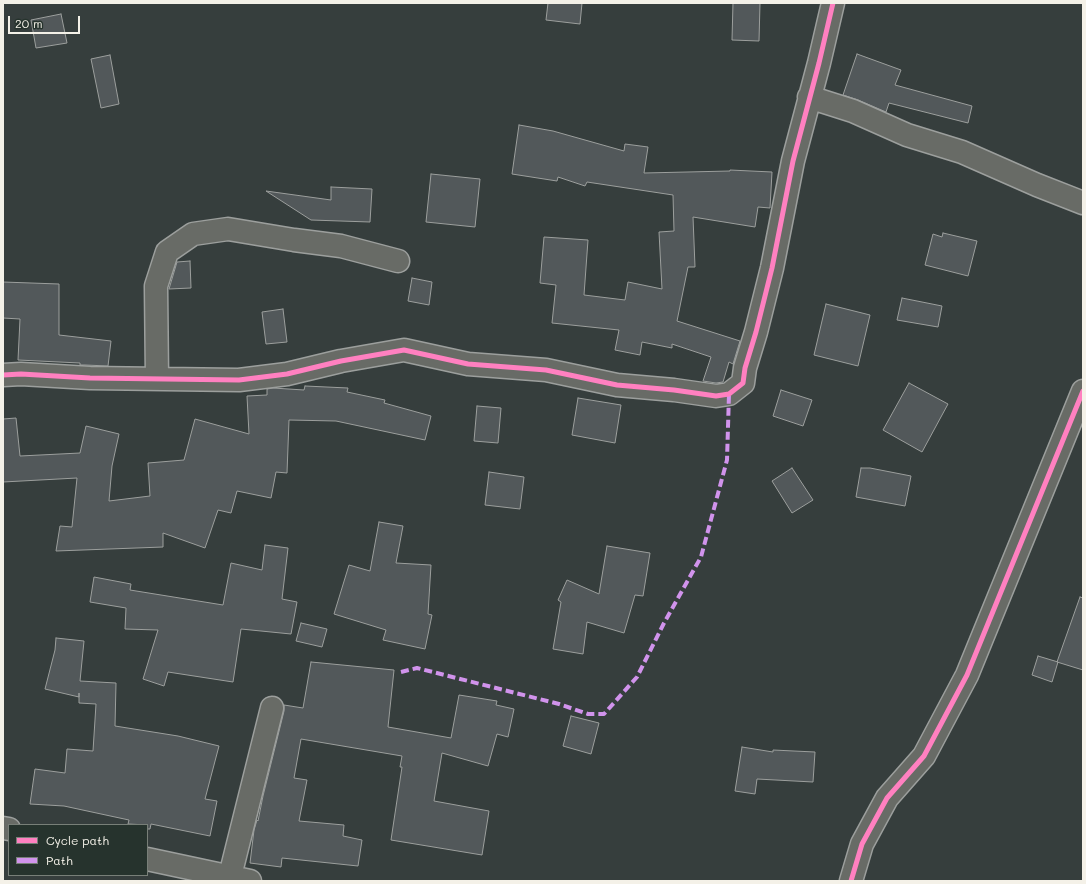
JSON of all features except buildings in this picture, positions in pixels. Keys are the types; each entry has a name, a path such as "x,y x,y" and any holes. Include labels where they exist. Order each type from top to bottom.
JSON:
{"street":[{"path":"3,375 21,374 90,378 239,380 288,374 341,361 404,350 468,364 546,370 616,385 674,390 716,396 729,394 743,383 745,368 756,332 772,268 793,161 833,3"},
{"path":"809,97 853,111 907,135 962,152 1037,185 1083,203"},
{"path":"157,379 156,286 167,252 193,234 228,228 294,240 341,246 398,261"},
{"path":"851,881 862,844 887,798 924,756 967,675 1083,391"},
{"path":"148,859 240,879 272,708"}],"marked path":[{"path":"401,672 417,668 559,704 588,714 604,714 637,677 664,623 701,557 727,460 729,394"}],"cycle path":[{"path":"3,375 21,374 90,378 239,380 287,374 341,361 404,350 468,364 546,370 617,385 674,390 716,396 729,394 743,383 745,368 756,332 772,268 793,161 833,3"},
{"path":"851,881 862,844 887,798 924,756 967,675 1083,391"}]}
